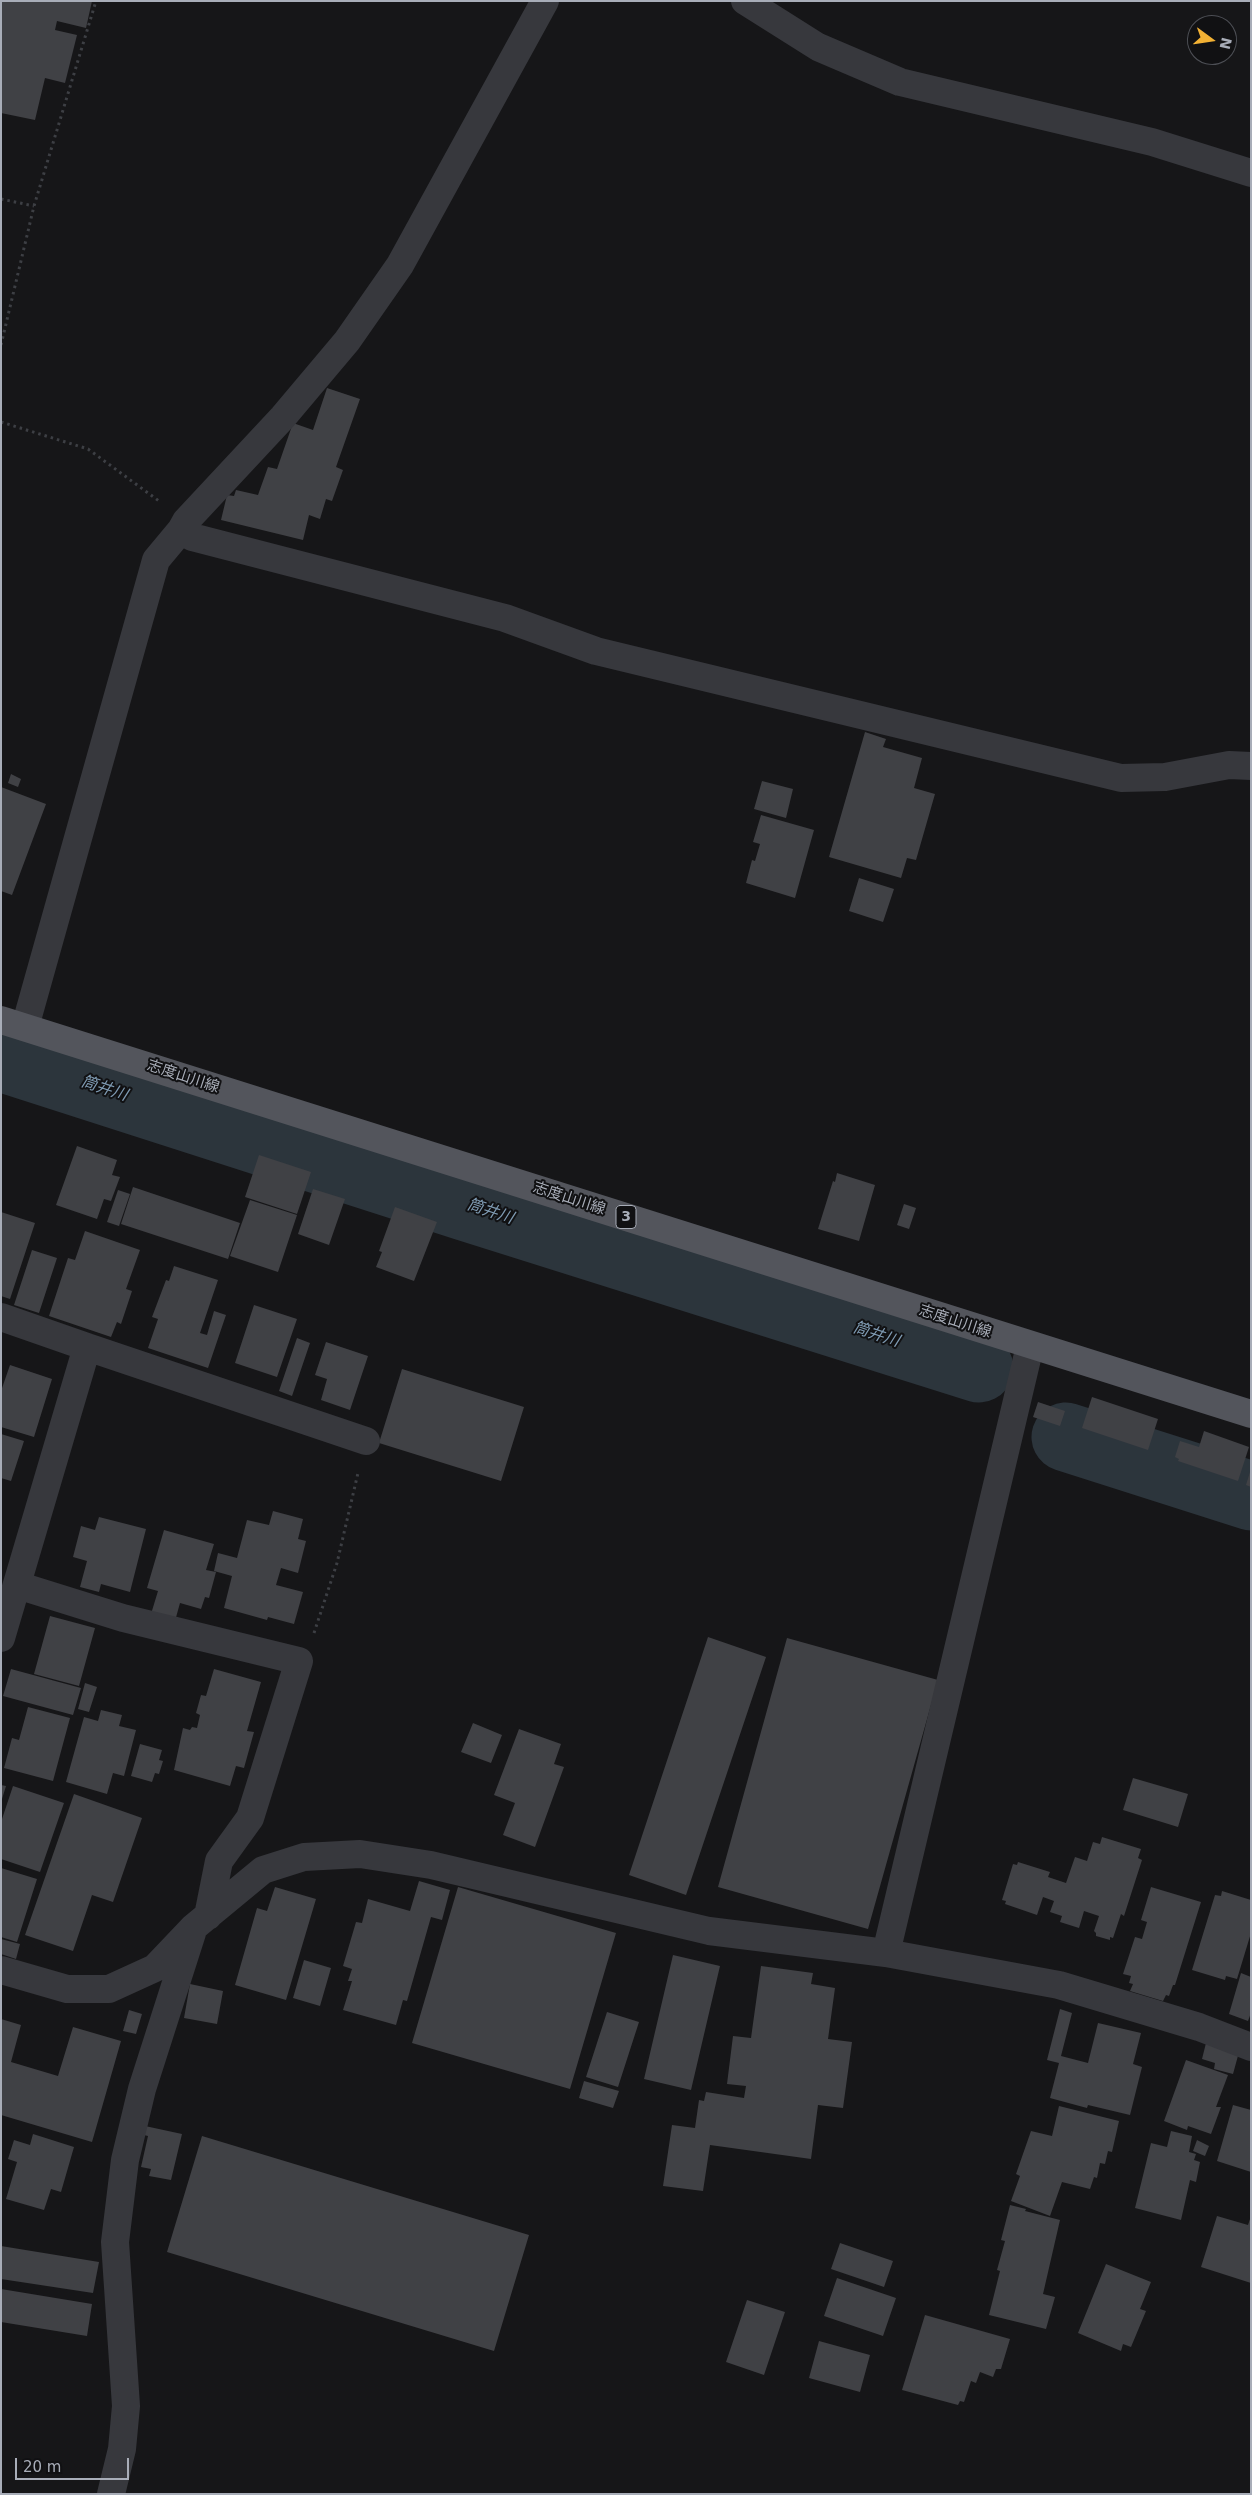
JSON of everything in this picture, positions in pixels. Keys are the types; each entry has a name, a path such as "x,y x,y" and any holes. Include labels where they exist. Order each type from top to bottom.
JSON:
{"main road":[{"name":"志度山川線","path":"13,1024 1030,1347 1251,1414"}],"street":[{"path":"13,1024 156,560 184,525 283,417 334,356 400,265 545,1"},
{"path":"745,1 818,47 900,82 1152,142 1251,173"},
{"path":"184,525 192,537 505,618 596,650 1121,778 1164,777 1229,765 1251,766"},
{"path":"1,1317 366,1440"},
{"path":"1,1638 86,1346"},
{"path":"886,1953 1030,1347"},
{"path":"16,1585 123,1618 299,1661 250,1818 219,1861 201,1922 142,2089 125,2160 115,2242 126,2406 122,2449 111,2494"},
{"path":"1,1970 67,1989 109,1989 155,1968 201,1922 263,1870 304,1857 360,1854 431,1865 709,1931 886,1953 1058,1985 1199,2027 1251,2046"}],"path":[{"path":"1,345 34,206 96,1"},
{"path":"1,199 34,206"},
{"path":"1,422 88,449 184,525"},
{"path":"299,1661 310,1646 337,1562 366,1440"}],"building":[{"path":"1,1 92,1 86,28 57,21 55,30 77,35 65,83 45,78 35,120 1,113"},
{"path":"327,388 360,399 336,467 343,470 332,501 326,499 320,519 309,515 303,540 221,520 227,495 234,496 236,490 258,495 268,467 277,469 293,423 313,430"},
{"path":"865,732 886,739 883,747 922,758 914,788 935,794 916,860 907,858 901,878 829,857"},
{"path":"11,774 21,779 18,787 8,783"},
{"path":"762,781 793,789 786,818 754,809"},
{"path":"1,787 46,804 12,895 1,891"},
{"path":"761,815 814,830 795,898 746,883 752,860 755,861 760,844 753,842"},
{"path":"859,878 894,889 883,922 849,911"},
{"path":"77,1146 117,1160 112,1175 120,1177 111,1201 104,1199 97,1219 56,1205"},
{"path":"259,1155 311,1172 297,1214 245,1197"},
{"path":"837,1173 875,1185 859,1241 818,1229"},
{"path":"133,1187 240,1223 228,1259 121,1224"},
{"path":"313,1189 345,1199 329,1245 298,1234"},
{"path":"118,1190 130,1194 119,1226 107,1222"},
{"path":"250,1200 297,1215 278,1272 230,1256"},
{"path":"904,1204 916,1208 909,1229 897,1225"},
{"path":"395,1207 437,1222 414,1281 376,1267 382,1252 379,1251"},
{"path":"1,1212 35,1223 10,1299 1,1296"},
{"path":"85,1231 140,1250 126,1289 132,1291 121,1324 117,1322 111,1337 49,1316 68,1258 75,1260"},
{"path":"32,1250 57,1258 39,1313 14,1305"},
{"path":"174,1266 218,1280 200,1333 207,1335 214,1311 226,1315 208,1368 148,1348 158,1319 152,1317 166,1280 169,1281"},
{"path":"254,1305 297,1319 277,1377 235,1363"},
{"path":"297,1338 310,1343 292,1396 279,1391"},
{"path":"326,1342 368,1356 350,1410 321,1400 327,1379 315,1375"},
{"path":"10,1365 52,1379 34,1437 1,1427 1,1391"},
{"path":"402,1369 524,1407 501,1481 379,1443"},
{"path":"1092,1397 1158,1419 1148,1450 1082,1428"},
{"path":"1038,1402 1065,1411 1060,1426 1033,1417"},
{"path":"1204,1431 1249,1447 1238,1481 1178,1461 1179,1459 1175,1457 1180,1441 1199,1447"},
{"path":"1,1434 24,1441 11,1481 1,1478"},
{"path":"1251,1472 1251,1487 1246,1485"},
{"path":"273,1511 303,1519 298,1539 306,1541 298,1573 281,1568 276,1585 303,1592 294,1624 268,1617 267,1620 224,1608 232,1576 214,1571 218,1553 237,1558 247,1520 269,1525"},
{"path":"99,1517 146,1529 130,1592 101,1584 99,1592 80,1587 87,1561 73,1557 81,1526 95,1530"},
{"path":"164,1530 214,1544 206,1570 216,1572 209,1598 205,1597 201,1609 180,1603 175,1621 151,1614 158,1591 147,1588"},
{"path":"50,1616 95,1628 79,1686 34,1674"},
{"path":"708,1637 766,1657 686,1895 629,1875"},
{"path":"787,1638 938,1680 868,1929 718,1887"},
{"path":"11,1669 81,1688 73,1715 3,1696"},
{"path":"214,1669 261,1682 247,1731 254,1732 244,1768 236,1766 230,1786 174,1770 183,1728 190,1730 192,1727 197,1728 200,1715 196,1713 201,1695 206,1696"},
{"path":"85,1683 97,1687 89,1712 78,1709"},
{"path":"28,1707 70,1718 53,1781 4,1768 12,1738 19,1740"},
{"path":"101,1710 122,1715 119,1726 136,1730 124,1776 113,1773 107,1794 66,1782 84,1717 98,1721"},
{"path":"473,1723 502,1735 491,1763 461,1752"},
{"path":"519,1729 561,1744 554,1764 564,1767 535,1847 503,1835 515,1803 494,1795"},
{"path":"140,1744 162,1750 159,1760 163,1761 159,1774 155,1773 152,1782 131,1776"},
{"path":"1133,1778 1188,1794 1178,1827 1123,1810"},
{"path":"1,1785 6,1786 2,1799 1,1799"},
{"path":"13,1786 64,1803 40,1872 1,1859 1,1822"},
{"path":"74,1794 142,1818 113,1902 92,1895 73,1951 25,1935"},
{"path":"1102,1837 1141,1849 1138,1858 1142,1860 1124,1916 1121,1914 1113,1938 1110,1937 1110,1940 1096,1936 1094,1931 1099,1916 1084,1911 1079,1928 1060,1922 1062,1916 1050,1912 1054,1901 1043,1897 1037,1915 1005,1904 1006,1901 1002,1900 1013,1864 1017,1865 1018,1862 1050,1872 1048,1877 1066,1883 1075,1857 1087,1861 1093,1842 1100,1844"},
{"path":"1,1868 37,1879 17,1942 1,1937"},
{"path":"419,1881 450,1890 442,1920 431,1917 407,2001 403,2000 396,2025 343,2010 352,1981 348,1981 352,1969 343,1966 356,1922 362,1923 368,1899 410,1911"},
{"path":"275,1887 316,1899 286,2000 235,1985 257,1908 267,1911"},
{"path":"458,1887 616,1933 570,2089 412,2043"},
{"path":"1151,1887 1201,1902 1175,1985 1173,1985 1169,1996 1166,1995 1163,2001 1130,1991 1133,1984 1129,1983 1131,1976 1123,1974 1135,1937 1142,1939 1147,1922 1141,1920"},
{"path":"1222,1891 1251,1900 1251,1933 1237,1979 1226,1976 1225,1980 1192,1970 1215,1895 1221,1896"},
{"path":"1,1939 20,1944 16,1959 1,1954"},
{"path":"673,1955 720,1966 691,2090 644,2079"},
{"path":"304,1960 331,1968 320,2006 293,1998"},
{"path":"761,1966 813,1973 811,1984 835,1988 828,2039 852,2042 843,2108 818,2105 811,2159 710,2145 703,2191 663,2186 672,2125 695,2128 699,2100 704,2101 706,2092 744,2098 746,2086 727,2084 733,2036 751,2038"},
{"path":"1241,1973 1251,1977 1251,2013 1248,2021 1229,2014"},
{"path":"190,1984 223,1991 217,2024 184,2018"},
{"path":"1060,2009 1072,2013 1061,2056 1088,2063 1098,2023 1141,2033 1133,2064 1142,2067 1130,2115 1088,2105 1087,2108 1050,2098 1059,2063 1047,2060"},
{"path":"129,2010 142,2014 136,2034 123,2031"},
{"path":"607,2012 639,2022 618,2087 586,2077"},
{"path":"1,2019 21,2025 11,2062 58,2076 73,2027 121,2041 92,2142 1,2115"},
{"path":"1206,2043 1239,2052 1233,2074 1214,2069 1215,2063 1202,2059"},
{"path":"1186,2060 1228,2075 1216,2107 1221,2107 1211,2134 1188,2126 1187,2130 1164,2121"},
{"path":"584,2081 619,2091 613,2108 579,2098"},
{"path":"1233,2105 1251,2110 1251,2172 1217,2161"},
{"path":"1059,2106 1119,2121 1112,2152 1108,2151 1105,2164 1100,2163 1097,2178 1094,2177 1090,2189 1062,2182 1050,2216 1011,2201 1020,2176 1016,2174 1031,2131 1052,2136"},
{"path":"145,2126 182,2134 171,2180 149,2176 151,2169 141,2167 148,2136 144,2135"},
{"path":"1171,2131 1192,2136 1189,2152 1196,2154 1194,2160 1200,2162 1196,2182 1190,2180 1181,2220 1135,2208 1151,2143 1167,2147"},
{"path":"33,2134 74,2147 61,2192 51,2189 44,2210 6,2199 17,2162 8,2159 14,2140 30,2145"},
{"path":"202,2136 529,2235 494,2351 167,2252"},
{"path":"1197,2140 1209,2146 1205,2156 1193,2151"},
{"path":"1010,2205 1060,2220 1043,2294 1055,2297 1046,2329 989,2315 1000,2271 997,2270 1005,2241 1001,2240"},
{"path":"1217,2216 1248,2225 1251,2216 1251,2283 1201,2267"},
{"path":"840,2243 893,2261 884,2287 831,2269"},
{"path":"1,2246 99,2262 93,2293 1,2279"},
{"path":"1106,2264 1151,2282 1140,2309 1146,2311 1131,2347 1123,2344 1121,2351 1078,2333"},
{"path":"837,2278 896,2298 883,2336 824,2316"},
{"path":"1,2289 92,2304 87,2336 1,2322"},
{"path":"747,2300 785,2312 764,2375 726,2362"},
{"path":"925,2315 1010,2339 1001,2369 996,2369 993,2377 980,2372 976,2383 971,2381 964,2402 960,2401 958,2405 902,2390"},
{"path":"819,2341 870,2355 860,2392 809,2378"}],"waterway":[{"name":"筒井川","path":"1,1057 464,1206 979,1368"},
{"name":"筒井川","path":"1066,1437 1251,1496"}]}
